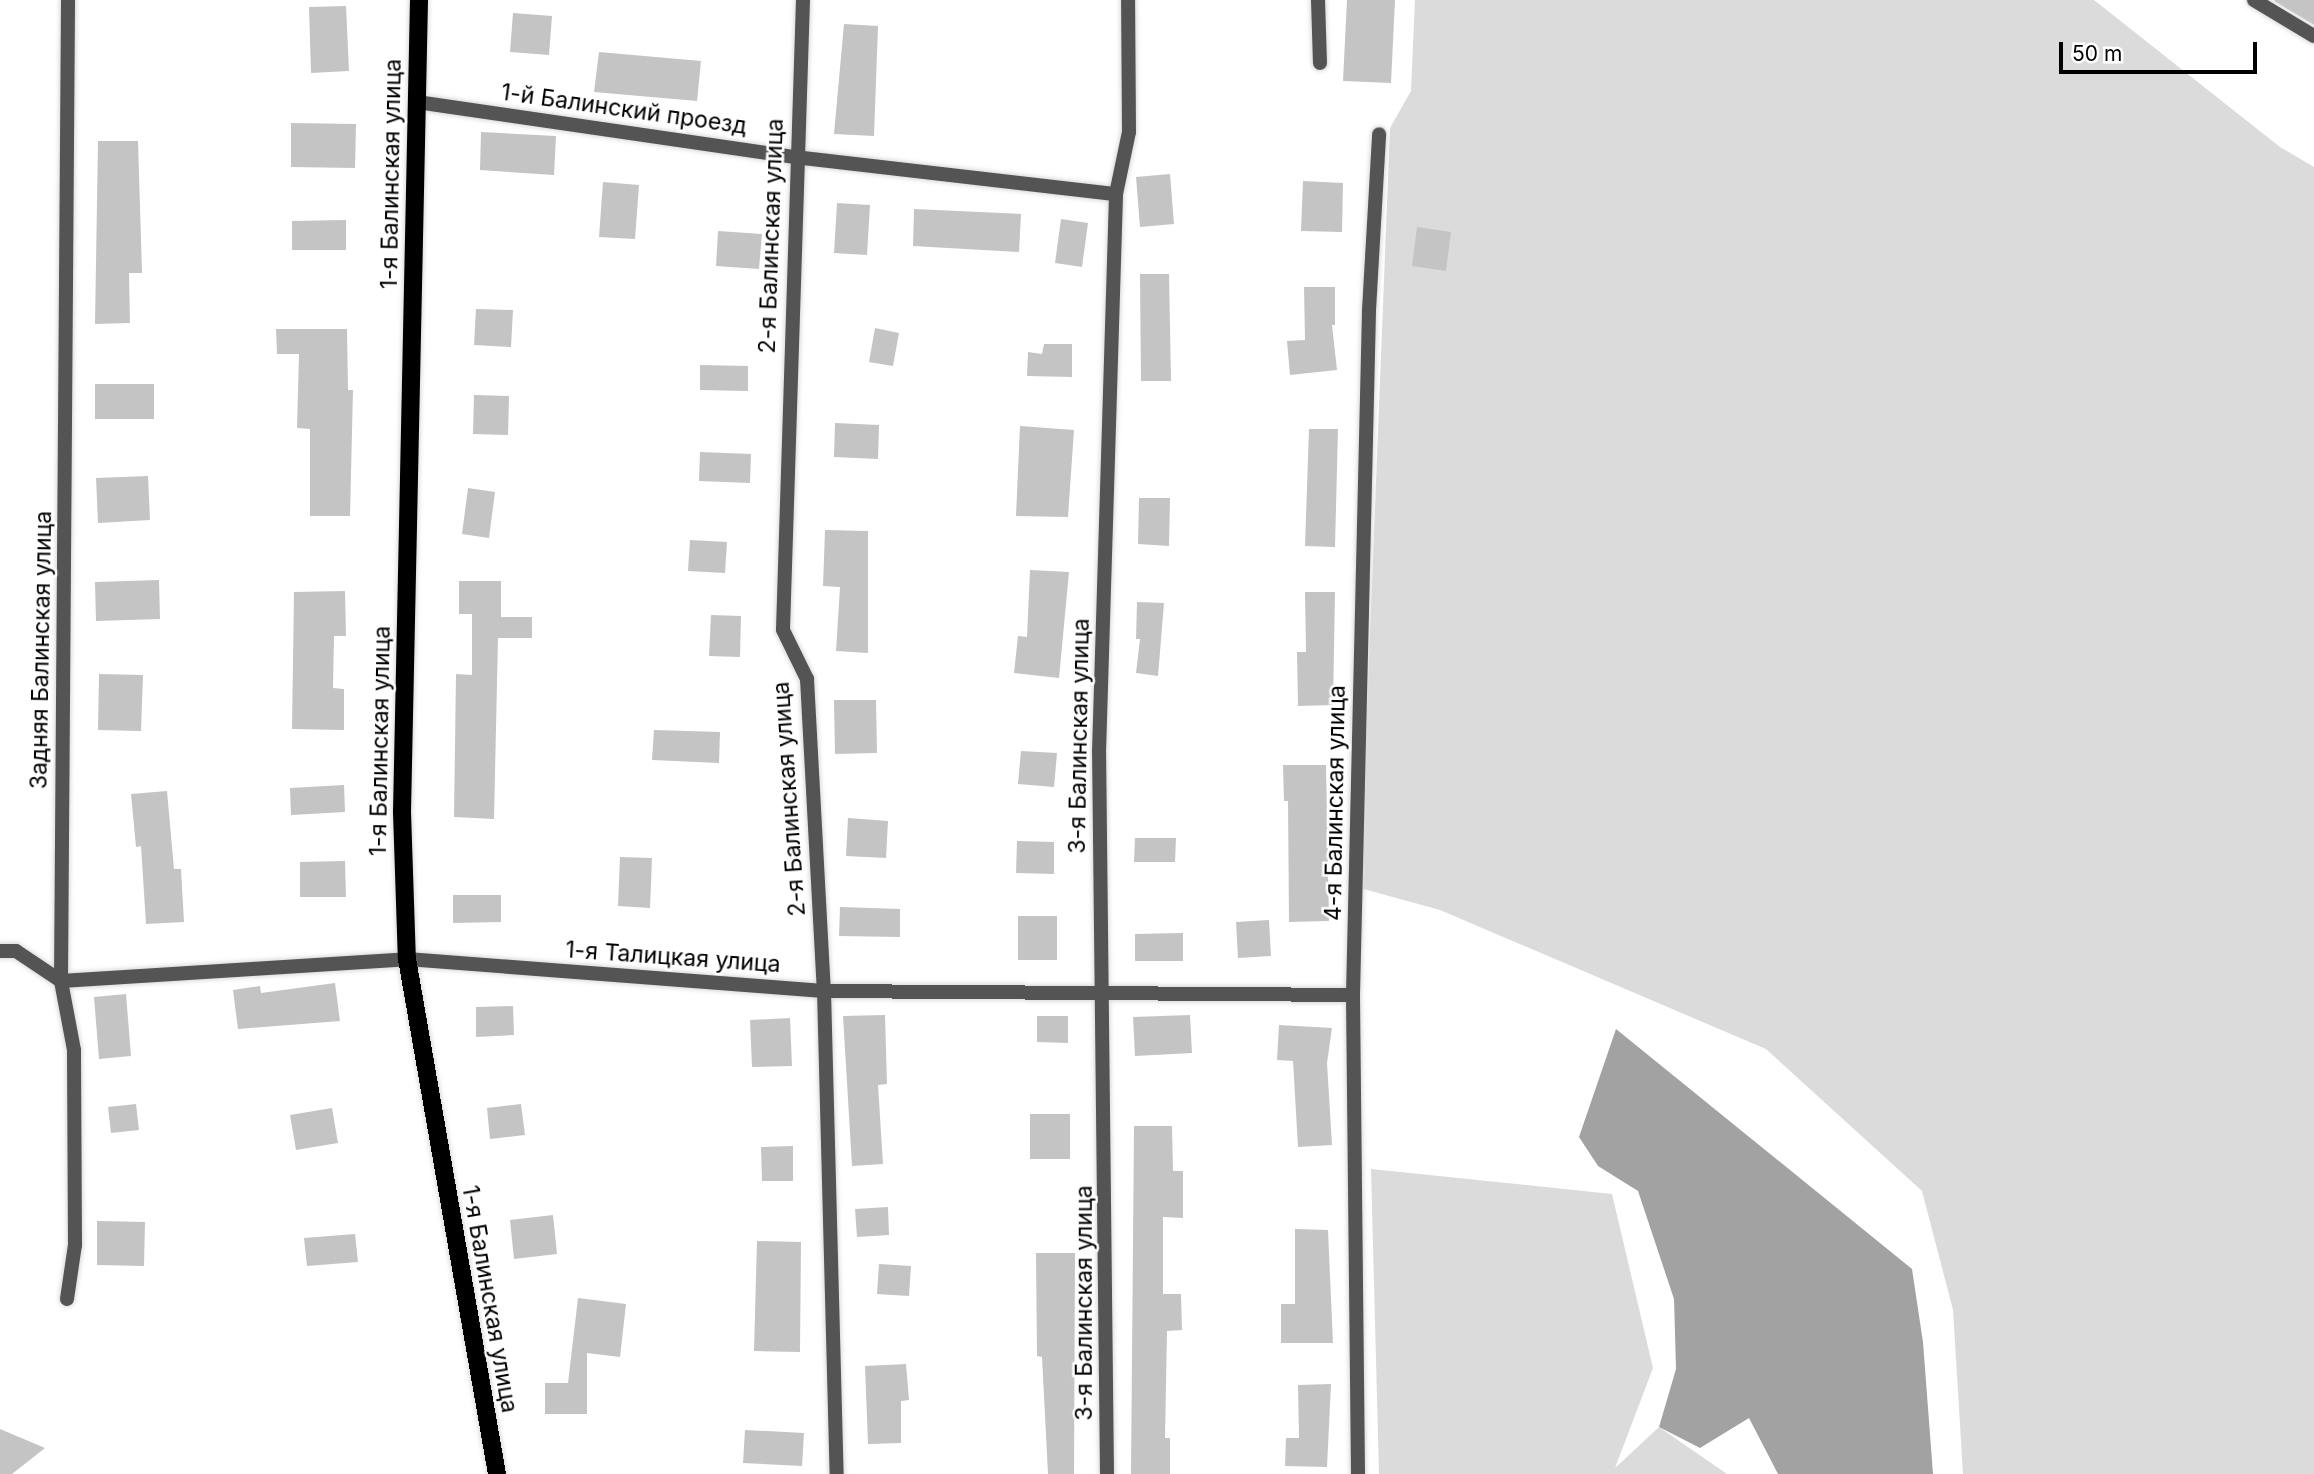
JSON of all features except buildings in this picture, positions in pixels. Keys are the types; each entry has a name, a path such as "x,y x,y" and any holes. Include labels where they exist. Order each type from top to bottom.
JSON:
{"main road":[{"name":"1-я Балинская улица","path":"419,0 402,812 407,960 497,1474"}],"street":[{"name":"Задняя Балинская улица","path":"67,1299 75,1245 75,1050 61,981 68,0"},
{"name":"2-я Балинская улица","path":"803,0 795,157 783,631 807,679 824,991 837,1474"},
{"name":"3-я Балинская улица","path":"1107,1474 1099,752 1116,194 1129,132 1128,0"},
{"path":"1318,0 1320,63"},
{"path":"2254,0 2314,37"},
{"name":"1-й Балинский проезд","path":"417,102 795,157 1116,194"},
{"name":"4-я Балинская улица","path":"1358,1474 1353,995 1369,310 1379,134"},
{"path":"0,951 16,951 61,981"},
{"name":"1-я Талицкая улица","path":"61,981 407,960 824,991 1353,995"}],"shaded area":[{"path":"1415,0 2094,0 2280,147 2314,167 2314,1474 1963,1474 1953,1310 1922,1191 1766,1049 1440,910 1360,888 1390,128 1411,91"},
{"path":"1616,1029 1912,1269 1923,1342 1933,1474 1778,1474 1749,1418 1700,1448 1659,1427 1676,1369 1674,1299 1638,1191 1598,1166 1579,1137"},
{"path":"1371,1169 1612,1194 1653,1368 1615,1468 1659,1427 1727,1474 1379,1474"}]}
